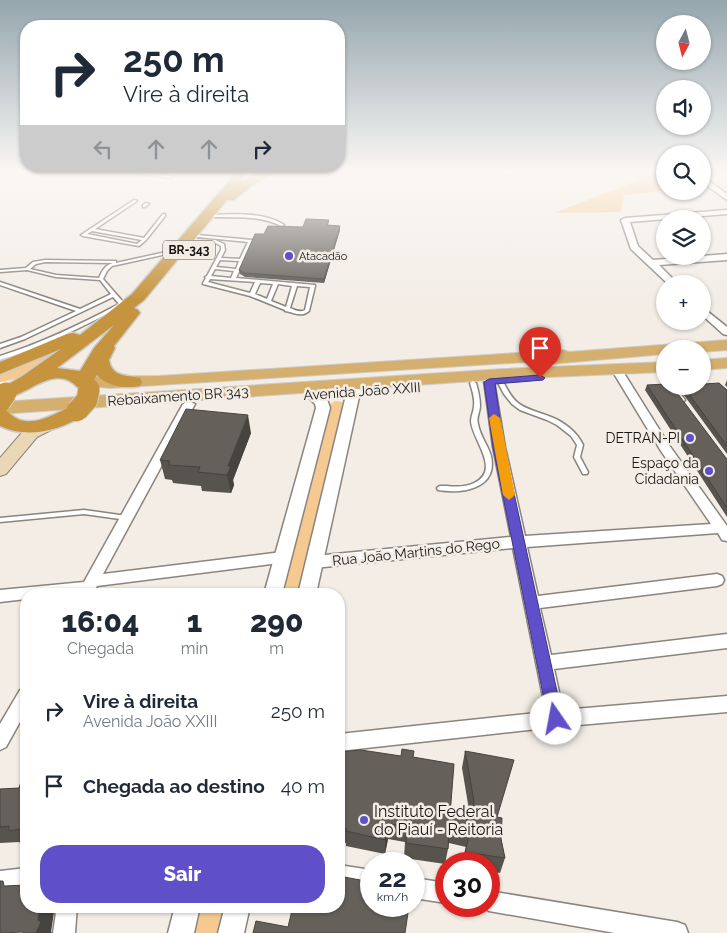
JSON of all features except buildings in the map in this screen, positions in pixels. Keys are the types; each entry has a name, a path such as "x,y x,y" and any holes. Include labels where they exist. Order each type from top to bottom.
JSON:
{"highway":[{"name":"BR-343","path":"209,214 143,292 120,314 100,352 86,385 87,400 78,411 54,422 27,426 6,402 120,314 151,296 216,214"},
{"path":"0,369 79,336 120,314"},
{"path":"120,314 103,352 100,367 105,376 133,382"},
{"path":"6,402 47,375 66,374 86,385"}],"main road":[{"path":"711,346 727,345"},
{"name":"Avenida João XXIII","path":"338,376 484,366 656,350"},
{"name":"Avenida João XXIII","path":"86,385 519,357 628,352"},
{"path":"711,364 727,363"},
{"name":"Avenida João XXIII","path":"357,388 488,382 656,370"},
{"name":"Avenida João XXIII","path":"54,422 112,410 313,395 357,388 503,374 656,370"},
{"name":"Rebaixamento BR 343","path":"6,402 338,376"},
{"name":"Rebaixamento BR 343","path":"6,402 357,388"},
{"path":"0,452 12,437 14,431 6,402"},
{"path":"0,470 31,433 54,422"}],"street":[{"path":"664,275 634,247 625,220 707,214"},
{"path":"651,263 727,257"},
{"path":"711,318 727,332"},
{"path":"618,372 665,448 724,532"},
{"path":"488,382 499,447 556,719"},
{"path":"308,588 353,395 357,388"},
{"path":"274,588 323,408 322,402 313,395"},
{"path":"89,587 189,404"},
{"name":"Rua João Martins do Rego","path":"314,562 519,542 724,532"},
{"path":"89,587 282,558"},
{"path":"532,603 717,580"},
{"path":"0,596 20,594"},
{"path":"544,663 727,641"},
{"path":"345,742 556,719 727,704"},
{"path":"0,741 20,706"},
{"path":"345,876 360,878"},
{"path":"0,882 20,879"},
{"path":"500,903 677,933"},
{"path":"64,933 66,913"},
{"path":"181,933 186,913"},
{"path":"231,933 236,913"}],"lane":[{"path":"116,214 82,235 138,245 164,215"},
{"path":"214,216 260,218 276,221 282,225"},
{"path":"92,230 144,239"},
{"path":"197,238 215,241 223,245 218,259 207,278 205,283 208,285 234,290 287,310 304,314 313,286 207,278"},
{"path":"197,238 250,240 233,279"},
{"path":"101,279 105,270 111,265 177,251"},
{"path":"218,259 241,260"},
{"path":"27,269 35,263 45,261 120,262"},
{"path":"213,268 236,270"},
{"path":"0,271 27,269 56,276 101,279 113,294 120,314 78,327 25,350 0,358"},
{"path":"234,290 240,280"},
{"path":"0,282 79,310"},
{"path":"252,296 258,282"},
{"path":"268,302 276,283"},
{"path":"287,310 296,284"},
{"path":"0,346 23,338 113,294"},
{"path":"440,488 458,489 472,487 481,483 488,473 489,459 473,419 488,382 519,408 560,422 580,443 577,457 584,472"},
{"path":"678,395 684,403"},
{"path":"0,520 84,512 127,518"}],"shaded area":[{"path":"82,339 20,378 0,382 0,373 16,368"},
{"path":"335,401 342,402 344,405 301,588 282,588 329,405"},
{"path":"197,913 224,913 220,933 192,933"}],"slow traffic":[{"path":"494,418 509,495"}],"place":[{"name":"Atacadão","path":"289,256"},
{"name":"DETRAN-PI","path":"690,438"},
{"name":"Espaço da Cidadania","path":"709,471"},
{"name":"Instituto Federal do Piauí - Reitoria","path":"364,820"}],"route":[{"path":"540,378 489,382 499,447 556,719"}]}
